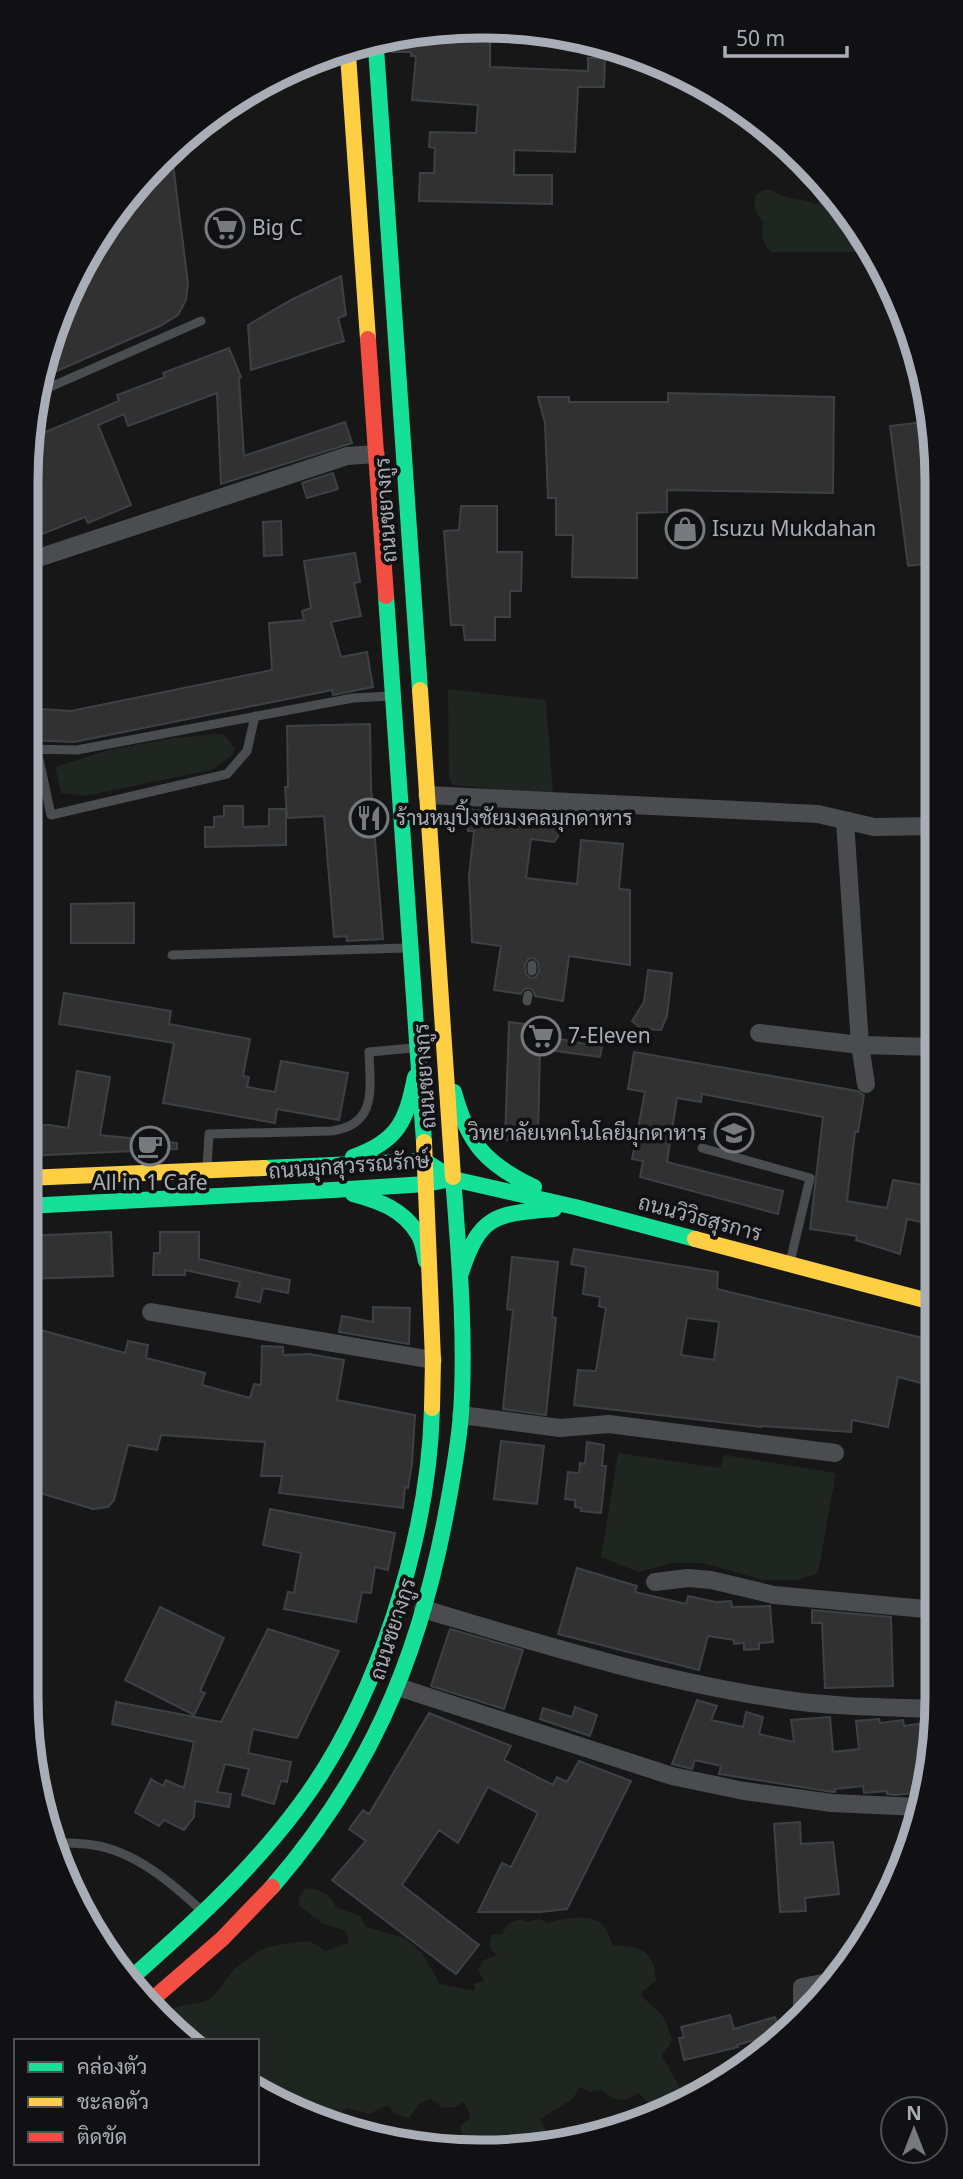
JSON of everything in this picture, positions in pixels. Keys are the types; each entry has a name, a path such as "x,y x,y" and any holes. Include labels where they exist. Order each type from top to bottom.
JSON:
{"main road":[{"name":"ถนนชยางกูร","path":"155,1997 222,1939 264,1897 327,1817 365,1754 398,1686 423,1609 439,1547 461,1415 460,1275 376,52"},
{"name":"ถนนชยางกูร","path":"136,1974 205,1913 238,1879 300,1805 342,1738 369,1680 398,1601 426,1485 433,1360 425,1161 348,59"},
{"path":"359,217 386,215"},
{"path":"328,1164 377,1149 392,1137 404,1120 411,1098 416,1054"},
{"path":"445,1056 460,1116 471,1141 491,1164 509,1176 575,1207"},
{"name":"ถนนมุกสุวรรณรักษ์","path":"38,1177 425,1161 453,1179"},
{"name":"ถนนมุกสุวรรณรักษ์","path":"38,1205 333,1190 426,1184 453,1179"},
{"name":"ถนนวิวิธสุรการ","path":"453,1179 575,1207 925,1300"},
{"path":"333,1190 381,1200 401,1214 419,1234 431,1279"},
{"path":"460,1275 474,1235 485,1222 509,1213 575,1207"}],"street":[{"path":"38,558 347,456 376,454"},
{"path":"427,795 818,814 874,827 925,826"},
{"path":"845,821 860,1045 866,1084"},
{"path":"759,1032 860,1045 925,1047"},
{"path":"151,1312 433,1360"},
{"path":"461,1415 560,1428 609,1424 835,1453"},
{"path":"654,1582 688,1578 711,1580 774,1595 925,1609"},
{"path":"423,1609 622,1666 781,1700 925,1708"},
{"path":"398,1686 672,1776 744,1791 832,1804 910,1807"},
{"path":"802,2004 802,1987 820,1984"}],"lane":[{"path":"49,388 201,321"},
{"path":"38,750 77,750 353,698 391,696"},
{"path":"38,771 51,815 228,774 247,751 255,716"},
{"path":"172,954 409,947"},
{"path":"207,1169 209,1134 331,1130 353,1124 368,1107 371,1095 369,1052 416,1054"},
{"path":"702,1148 810,1178 790,1264"},
{"path":"63,1843 94,1845 128,1856 174,1885 205,1913"}],"shaded area":[{"path":"763,190 772,190 781,196 816,204 823,199 860,252 771,252 763,238 764,222 757,213 756,195"},
{"path":"448,689 546,700 553,794 453,785 449,780"},
{"path":"225,735 235,749 232,755 211,770 84,796 61,793 55,767 108,750 174,738"},
{"path":"618,1453 720,1468 724,1455 836,1473 818,1573 798,1580 763,1580 702,1563 672,1563 638,1572 601,1557"},
{"path":"305,1888 324,1893 336,1907 360,1916 366,1927 405,1938 422,1953 440,1984 475,1991 474,1984 484,1981 478,1970 484,1960 496,1955 489,1946 492,1935 502,1934 508,1924 521,1919 526,1922 540,1919 547,1923 579,1918 597,1921 605,1928 613,1945 638,1949 653,1962 656,1980 640,1994 667,2024 672,2041 662,2056 680,2088 677,2095 655,2105 646,2101 639,2093 619,2100 601,2090 590,2092 579,2087 573,2099 540,2119 548,2135 510,2140 463,2140 460,2126 471,2118 464,2101 455,2107 442,2108 431,2099 420,2103 409,2118 395,2114 387,2105 369,2114 348,2108 337,2116 286,2095 259,2080 259,2039 199,2039 170,2012 179,2006 199,2003 212,1997 236,1968 263,1949 308,1942 325,1951 349,1943 346,1931 322,1923 299,1906 299,1898"},
{"path":"408,2128 429,2132 440,2139 424,2137 396,2132"}],"building":[{"path":"482,38 490,38 490,67 588,71 588,58 605,58 604,87 578,87 575,152 514,150 514,175 552,175 552,204 419,201 420,173 434,173 435,148 429,147 430,132 476,133 478,105 412,100 416,56 411,56 411,52 392,52 391,48 424,42"},
{"path":"173,163 188,283 186,300 178,315 160,326 53,373 72,312 98,260 130,212"},
{"path":"341,276 346,315 338,318 344,341 251,370 248,325"},
{"path":"229,348 241,377 244,456 345,422 352,443 221,484 217,393 128,426 124,414 98,425 131,505 88,523 85,517 38,536 41,434 119,401 117,395 165,377 163,373"},
{"path":"668,393 834,397 833,493 667,490 667,512 637,513 637,578 572,577 573,535 556,535 556,498 548,498 545,423 538,397 569,397 569,402 668,402"},
{"path":"921,422 925,482 925,564 908,566 890,426"},
{"path":"333,473 338,489 307,498 302,483"},
{"path":"461,506 497,506 497,552 522,552 521,591 510,591 510,617 495,617 495,640 465,640 463,625 451,625 444,531 459,530"},
{"path":"281,521 282,555 264,556 263,522"},
{"path":"355,553 360,582 354,583 361,616 331,622 341,657 367,652 373,687 333,695 332,690 74,742 38,740 38,709 71,711 272,670 269,623 304,620 302,611 311,608 304,561"},
{"path":"370,724 371,788 383,939 347,941 346,936 334,937 324,816 287,818 287,726"},
{"path":"224,806 243,806 243,827 269,826 269,809 286,809 286,845 205,847 205,827 214,827 214,817 224,816"},
{"path":"466,809 568,822 554,842 531,839 526,878 577,884 581,840 623,844 619,889 630,890 630,965 569,956 563,1001 535,996 533,990 528,988 521,994 494,990 501,946 472,942 469,876 474,831 468,831","holes":["533,958 538,962 539,971 536,977 531,978 526,974 525,965 528,959"]},
{"path":"134,903 134,943 71,943 71,904"},
{"path":"648,970 672,973 667,1016 661,1030 642,1029 632,1021 644,1002"},
{"path":"64,993 171,1011 169,1024 250,1039 243,1076 249,1077 247,1087 275,1092 281,1061 348,1073 339,1120 277,1109 275,1123 163,1103 174,1043 59,1024"},
{"path":"509,1022 556,1028 555,1038 602,1047 600,1057 540,1049 538,1137 534,1137 534,1141 505,1140"},
{"path":"634,1052 857,1091 864,1095 858,1132 855,1132 847,1201 887,1208 893,1180 925,1185 925,1223 907,1219 900,1254 856,1240 857,1236 810,1229 823,1117 702,1094 701,1102 677,1098 667,1162 783,1191 778,1214 640,1177 643,1161 632,1159 645,1092 628,1089"},
{"path":"77,1071 110,1077 100,1135 177,1143 177,1149 38,1155 38,1126 68,1128"},
{"path":"111,1232 113,1276 38,1279 38,1235"},
{"path":"160,1232 199,1232 199,1259 290,1280 288,1293 263,1288 260,1302 236,1297 240,1282 185,1270 185,1275 153,1275 154,1253 160,1253"},
{"path":"574,1249 718,1272 717,1289 925,1338 925,1384 898,1377 888,1427 852,1420 851,1432 761,1427 574,1405 578,1370 596,1371 606,1308 599,1306 600,1297 583,1294 586,1267 571,1264","holes":["687,1318 719,1322 714,1360 681,1355"]},
{"path":"512,1257 558,1262 552,1317 556,1318 546,1415 503,1409 513,1310 507,1309"},
{"path":"373,1307 410,1308 409,1344 339,1332 342,1316 373,1322"},
{"path":"38,1329 125,1353 128,1341 148,1345 146,1358 205,1373 202,1385 250,1398 254,1384 261,1385 262,1346 283,1347 283,1355 309,1354 344,1360 337,1400 415,1415 412,1464 408,1488 405,1487 403,1508 279,1493 282,1476 261,1476 265,1442 161,1435 157,1450 128,1445 114,1500 108,1507 93,1509 38,1493"},
{"path":"501,1441 544,1446 537,1504 494,1499"},
{"path":"587,1442 604,1445 602,1466 606,1466 601,1513 581,1511 581,1508 575,1507 575,1500 565,1499 568,1472 579,1473 580,1463 585,1464"},
{"path":"270,1509 395,1533 388,1570 375,1567 371,1593 362,1592 356,1622 284,1609 288,1592 294,1593 301,1553 263,1545"},
{"path":"577,1568 637,1586 635,1592 686,1604 688,1596 716,1602 731,1601 732,1607 770,1606 773,1642 759,1643 759,1649 744,1650 744,1643 734,1644 734,1640 708,1636 699,1670 558,1634"},
{"path":"160,1607 224,1638 200,1691 205,1693 194,1715 125,1680"},
{"path":"812,1610 891,1617 893,1686 825,1688 822,1623 812,1623"},
{"path":"268,1629 339,1651 297,1738 253,1729 248,1753 291,1762 287,1782 281,1781 274,1804 242,1795 249,1769 225,1764 217,1792 231,1794 229,1807 195,1801 194,1817 184,1830 164,1820 159,1826 135,1812 151,1779 163,1786 166,1780 184,1788 194,1742 112,1724 116,1702 221,1722"},
{"path":"450,1629 523,1650 504,1709 431,1686"},
{"path":"697,1700 717,1706 711,1720 743,1727 746,1712 763,1717 759,1734 794,1742 791,1720 830,1717 833,1752 859,1749 856,1721 879,1719 880,1723 903,1720 904,1726 924,1723 914,1793 864,1793 863,1786 835,1789 833,1792 719,1774 721,1766 695,1760 692,1769 672,1764"},
{"path":"575,1707 597,1715 590,1736 540,1719 543,1708 572,1717"},
{"path":"429,1713 511,1746 504,1760 553,1785 557,1777 567,1782 579,1761 631,1781 567,1909 478,1912 502,1863 511,1867 538,1813 488,1787 458,1843 439,1830 402,1885 479,1945 456,1974 332,1880 366,1841 349,1829 363,1810 369,1814"},
{"path":"800,1822 801,1844 833,1842 839,1894 805,1898 806,1911 780,1912 774,1824"},
{"path":"730,2015 734,2029 775,2017 778,2027 767,2036 737,2045 738,2047 684,2060 679,2038 684,2037 681,2027"}],"traffic: fast":[{"path":"376,52 420,690"},
{"path":"386,596 424,1142"},
{"path":"353,1157 380,1144 398,1128 408,1106 415,1077"},
{"path":"454,1092 466,1126 481,1150 503,1170 534,1187"},
{"path":"264,1168 425,1161 453,1179 575,1207 695,1239"},
{"path":"272,1887 306,1846 361,1761 402,1672 419,1625 432,1576 452,1483 461,1414 462,1325 453,1177"},
{"path":"38,1205 333,1190 426,1184 446,1180"},
{"path":"353,1194 381,1203 405,1218 420,1237 426,1261"},
{"path":"461,1273 475,1239 483,1228 493,1221 518,1213 554,1209"},
{"path":"136,1974 197,1919 240,1876 280,1830 327,1764 352,1718 375,1668 409,1563 429,1458 432,1408"}],"traffic: slow":[{"path":"348,59 368,339"},
{"path":"420,690 453,1177"},
{"path":"424,1142 433,1360 432,1408"},
{"path":"38,1177 264,1168"},
{"path":"695,1239 925,1300"}],"traffic: jam":[{"path":"368,339 386,596"},
{"path":"155,1997 222,1939 272,1887"}],"place":[{"name":"Big C","path":"225,228"},
{"name":"Isuzu Mukdahan","path":"685,529"},
{"name":"ร้านหมูปิ้งชัยมงคลมุกดาหาร","path":"369,818"},
{"name":"7-Eleven","path":"541,1036"},
{"name":"วิทยาลัยเทคโนโลยีมุกดาหาร","path":"734,1133"},
{"name":"All in 1 Cafe","path":"150,1146"}]}
